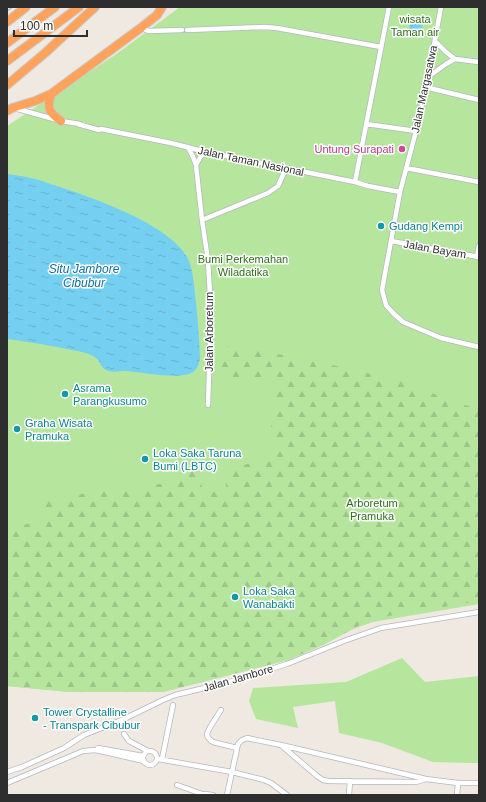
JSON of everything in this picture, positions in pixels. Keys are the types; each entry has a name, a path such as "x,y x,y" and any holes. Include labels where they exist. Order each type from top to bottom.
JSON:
{"highway":[{"path":"7,22 26,7"},
{"path":"7,43 55,7"},
{"path":"7,61 79,7"},
{"path":"7,85 45,53 95,7"},
{"path":"10,109 51,94 142,27 156,15 162,7"},
{"path":"51,94 49,103 50,111 61,121"}],"street":[{"path":"156,15 167,7"},
{"path":"355,182 389,7"},
{"name":"Jalan Margasatwa","path":"441,7 416,132 400,192 382,290 386,304 403,322 450,341 479,347"},
{"path":"142,27 149,31 264,27 277,28 381,47"},
{"path":"435,41 455,59 479,62"},
{"path":"428,77 455,59"},
{"path":"425,87 479,100"},
{"name":"Jalan Taman Nasional","path":"10,109 61,121 171,143 206,152 400,192"},
{"path":"366,124 416,132"},
{"name":"Jalan Arboretum","path":"188,147 196,165 208,260 212,312 208,405"},
{"path":"196,165 198,159 206,152"},
{"path":"202,220 268,193 278,186 286,168"},
{"path":"406,168 479,182"},
{"name":"Jalan Bayam","path":"391,242 478,257"},
{"path":"478,257 479,246"},
{"name":"Jalan Jambore","path":"7,772 36,761 64,748 84,735 124,719 175,695 226,683 287,664 381,628 479,612"},
{"path":"7,780 83,748 90,747 107,749 143,759 147,764 152,765 160,759 173,705"},
{"path":"221,710 208,732 208,737 213,742 237,748"},
{"path":"124,734 129,741 148,751 155,752 160,759 232,772 264,780 271,783 287,795"},
{"path":"227,795 237,748 240,741 247,738 426,779 458,783 479,783"},
{"path":"281,745 323,780 416,782 426,779"},
{"path":"7,783 83,751 95,750 143,759"},
{"path":"143,759 145,753 148,751"},
{"path":"349,795 350,781"},
{"path":"457,795 458,783"},
{"path":"177,785 205,795 213,795"}],"green space":[{"name":"Bumi Perkemahan Wiladatika","path":"180,7 479,7 479,604 373,622 353,629 323,645 288,660 163,692 69,692 7,686 7,126 115,55"},
{"name":"Arboretum Pramuka","path":"231,346 306,359 402,381 409,385 477,409 479,408 479,601 371,619 323,645 288,660 163,692 69,692 7,686 7,527 43,522 40,501 112,489 123,490 166,483 198,461 203,494 227,490 223,468 276,459 271,424 277,414 273,379 219,380 219,348"},
{"path":"402,658 425,682 479,676 479,763 433,762 382,743 339,733 335,701 293,707 298,728 256,719 249,701 253,688 346,682"}],"water":[{"path":"412,16 424,19 420,37 408,34"},
{"name":"Situ Jambore Cibubur","path":"7,174 39,180 114,207 152,226 181,248 191,267 196,303 200,358 194,371 189,374 175,376 125,371 108,371 93,356 79,351 7,339"}],"tram line":[{"path":"7,11 13,7"}],"place":[{"name":"Untung Surapati","path":"402,149"},
{"name":"Gudang Kempi","path":"381,226"},
{"name":"Asrama Parangkusumo","path":"65,394"},
{"name":"Graha Wisata Pramuka","path":"17,429"},
{"name":"Loka Saka Taruna Bumi (LBTC)","path":"145,459"},
{"name":"Loka Saka Wanabakti","path":"235,597"},
{"name":"Tower Crystalline - Transpark Cibubur","path":"35,718"}],"park label":[{"name":"wisata Taman air","path":"415,25"}]}
